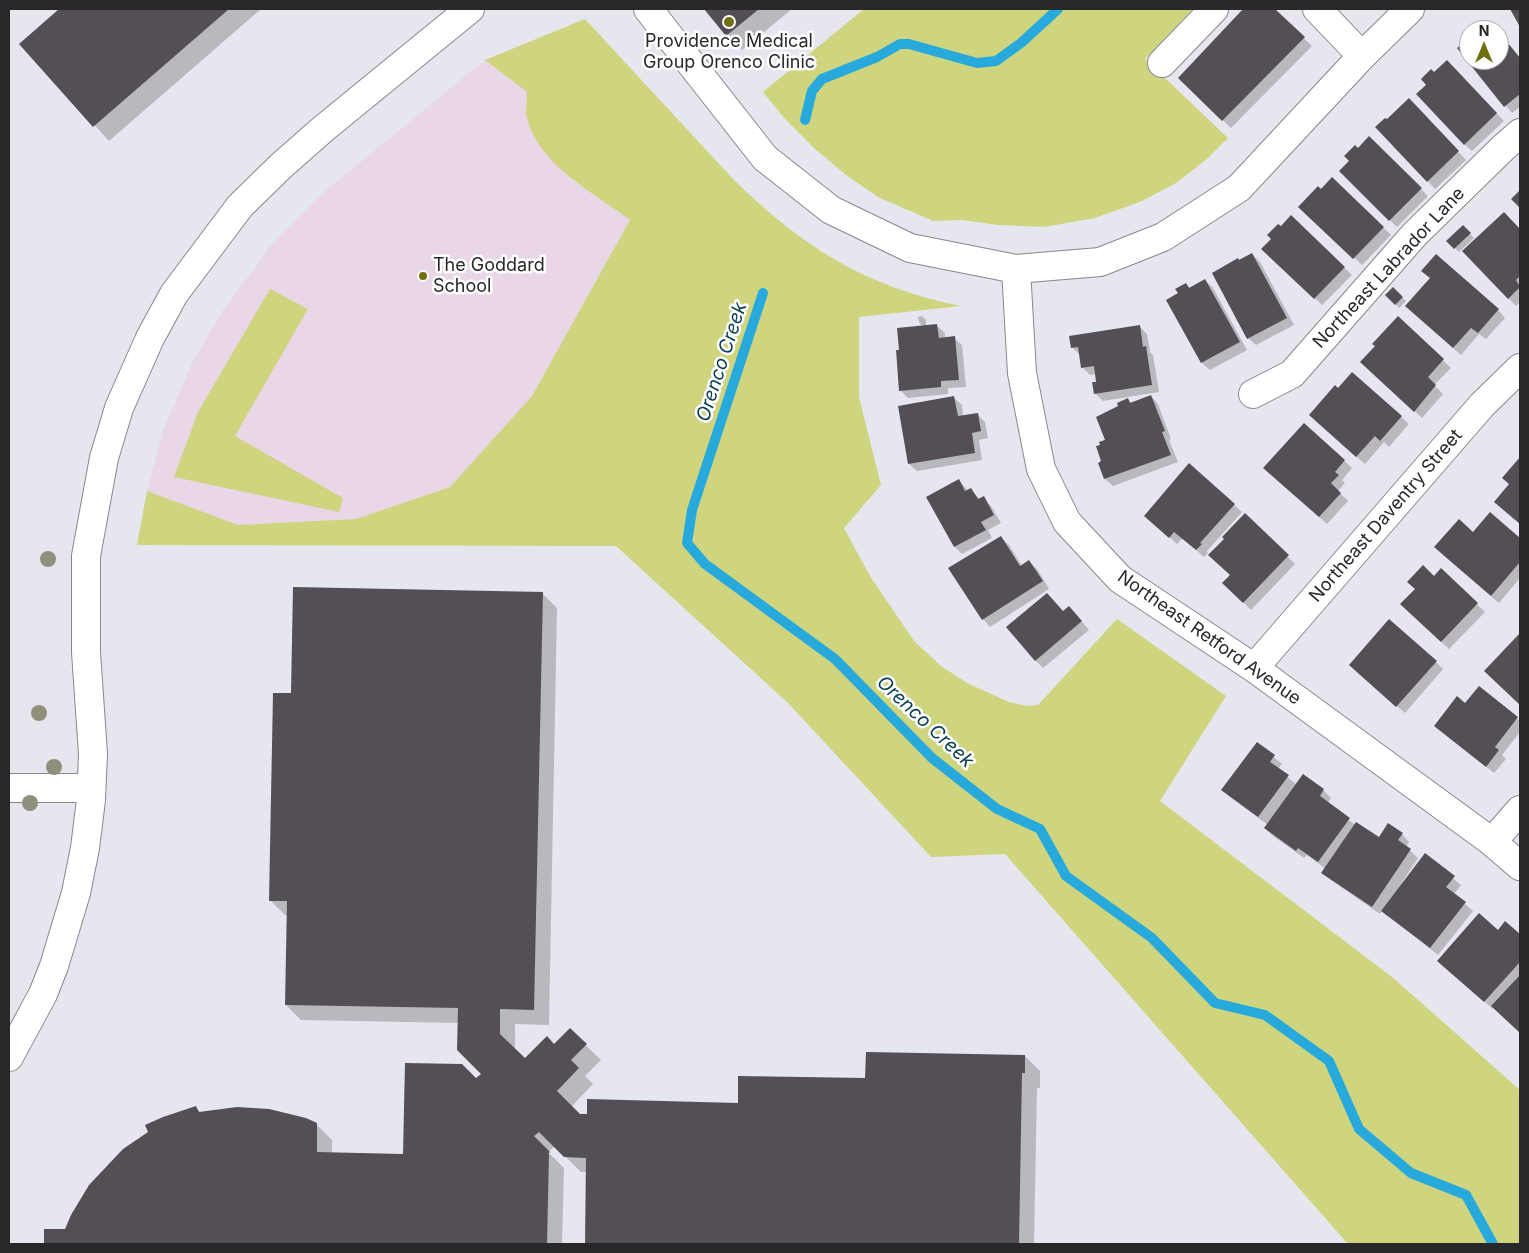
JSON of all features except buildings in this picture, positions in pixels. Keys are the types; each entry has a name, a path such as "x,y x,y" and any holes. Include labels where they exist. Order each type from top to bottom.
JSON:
{"street":[{"path":"9,1057 43,994 64,936 86,848 93,754 86,652 86,556 104,458 119,408 150,338 174,294 240,206 323,129 470,9"},
{"path":"648,9 765,158 831,210 910,248 1016,269 1100,262 1163,237 1239,188 1362,56 1410,9"},
{"path":"1162,62 1214,9"},
{"path":"1317,9 1362,56"},
{"name":"Northeast Labrador Lane","path":"1253,394 1292,374 1415,234 1520,133"},
{"name":"Northeast Retford Avenue","path":"1016,269 1022,373 1041,469 1067,522 1120,579 1254,668 1492,842 1520,866"},
{"name":"Northeast Daventry Street","path":"1254,668 1482,405 1520,368"},
{"path":"9,788 91,788"},
{"path":"1492,842 1520,810"}],"shaded area":[{"name":"The Goddard School","path":"485,60 527,92 527,118 569,177 630,220 532,396 450,487 356,519 238,525 147,491 164,428 194,359 223,310 273,243 324,192"}],"green space":[{"path":"864,9 1193,9 1145,59 1228,138 1207,159 1176,183 1142,201 1095,218 1044,227 998,225 962,220 933,221 878,197 846,175 814,148 785,119 763,92"},
{"path":"585,19 733,179 784,225 837,261 865,275 895,288 961,306 859,317 859,397 881,485 844,528 870,576 914,641 941,666 967,683 1009,702 1027,706 1038,705 1117,619 1226,696 1160,801 1392,977 1520,1090 1520,1244 1348,1244 1005,854 931,857 788,703 616,546 137,545 147,491 238,525 356,519 450,487 532,396 630,220 556,165 534,136 527,119 527,92 485,60"},
{"path":"270,289 308,309 235,436 343,498 339,512 174,477 198,412"}],"waterway":[{"name":"Orenco Creek","path":"805,120 812,91 822,79 877,57 900,44 909,44 977,63 996,61 1021,43 1058,9"},
{"name":"Orenco Creek","path":"763,293 692,510 687,543 705,564 835,659 932,758 997,809 1040,829 1066,876 1152,938 1215,1003 1265,1015 1329,1061 1359,1129 1411,1173 1466,1195 1493,1244"}],"place":[{"name":"Providence Medical Group Orenco Clinic","path":"729,22"},
{"name":"The Goddard School","path":"423,276"}]}
